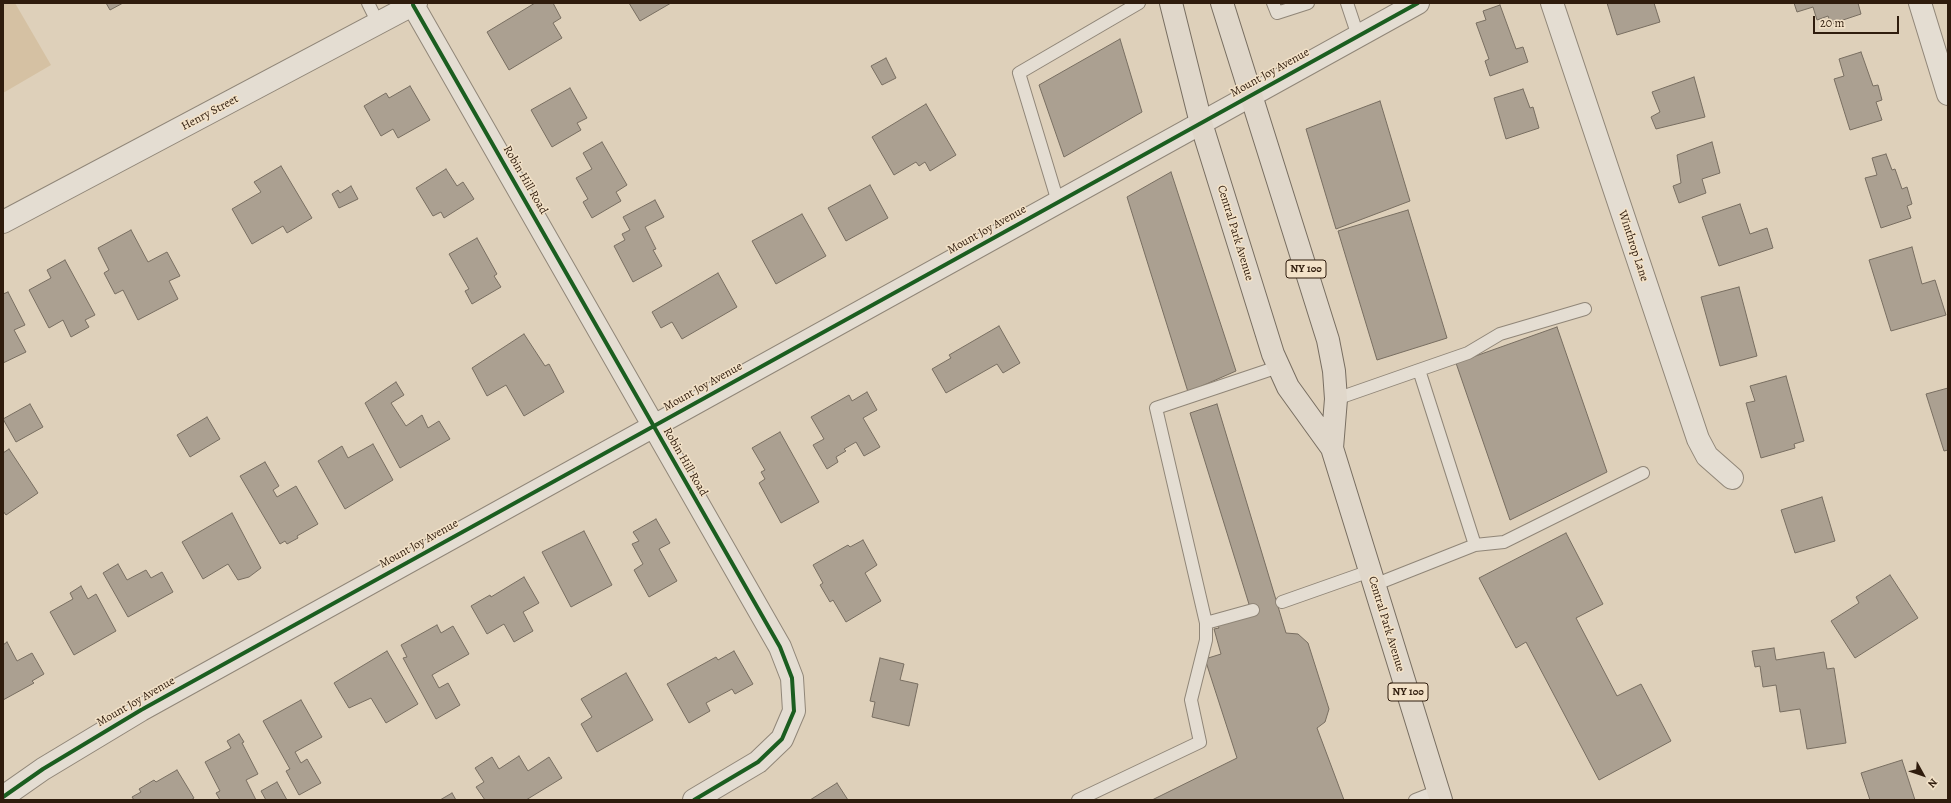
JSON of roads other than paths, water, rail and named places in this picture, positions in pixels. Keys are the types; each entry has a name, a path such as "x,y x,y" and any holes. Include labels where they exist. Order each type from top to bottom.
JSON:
{"main road":[{"name":"Central Park Avenue","path":"1171,3 1201,123 1278,367 1288,387 1332,448 1440,795"},
{"name":"Central Park Avenue","path":"1222,3 1328,340 1334,371 1336,399 1332,448"}],"street":[{"name":"Mount Joy Avenue","path":"3,797 43,769 141,710 1418,3"},
{"name":"Winthrop Lane","path":"1552,3 1698,440 1707,456 1732,478"},
{"path":"1920,3 1948,94"},
{"name":"Henry Street","path":"3,222 415,4"},
{"name":"Robin Hill Road","path":"415,4 653,426 780,647 792,678 794,711 782,738 758,762 694,800"}],"lane":[{"path":"368,3 378,23"},
{"path":"1058,202 1019,73 1139,3"},
{"path":"1273,3 1277,13 1308,3"},
{"path":"1347,3 1358,36"},
{"path":"1336,399 1468,353 1500,334 1585,309"},
{"path":"1078,800 1200,742 1191,700 1206,640 1206,623 1156,408 1278,367"},
{"path":"1419,370 1475,546"},
{"path":"1282,602 1372,578 1475,546 1504,542 1643,473"},
{"path":"1206,623 1253,610"},
{"path":"1415,800 1440,795"}]}
